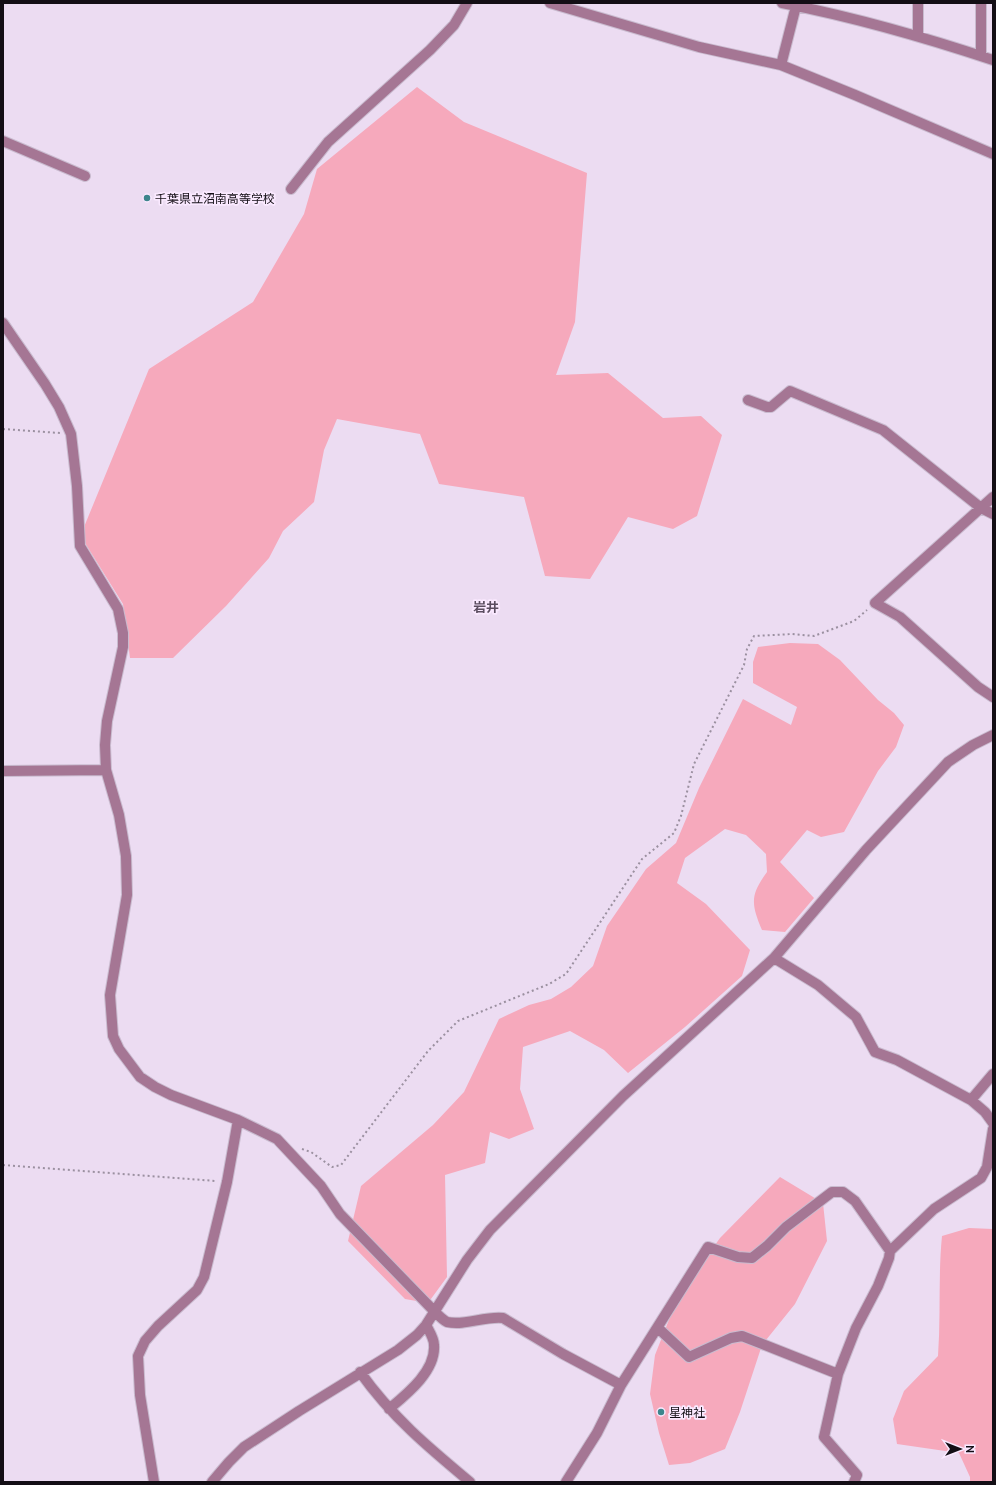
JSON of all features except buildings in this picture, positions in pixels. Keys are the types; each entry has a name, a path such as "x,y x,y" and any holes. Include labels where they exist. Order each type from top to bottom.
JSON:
{"street":[{"path":"291,189 328,142 430,50 454,25 467,3"},
{"path":"550,3 699,47 781,65 993,154"},
{"path":"782,3 852,18 918,36 993,60"},
{"path":"918,3 918,36"},
{"path":"981,3 981,56"},
{"path":"781,65 796,6"},
{"path":"3,141 85,176"},
{"path":"3,323 45,384 59,407 71,434 77,486 80,546 118,609 123,633 123,647 107,721 105,744 106,770 119,815 126,856 127,875 124,917 110,995 114,1036 119,1049 140,1078 171,1095 238,1120 277,1139 321,1186 340,1214 434,1312 446,1321 458,1323 492,1317 503,1318 563,1354 621,1385"},
{"path":"748,400 771,407 790,391 883,430 981,508 993,514"},
{"path":"993,497 875,603 900,617 978,687 993,697"},
{"path":"212,1482 244,1447 360,1372 398,1350 426,1325 467,1260 490,1230 623,1096 774,958 866,850 948,762 973,744 993,735"},
{"path":"3,771 106,770"},
{"path":"774,958 818,985 856,1017 875,1052 896,1060 971,1100 985,1112 993,1123"},
{"path":"971,1100 993,1074"},
{"path":"154,1482 140,1395 138,1356 145,1341 158,1326 197,1290 204,1277 227,1182 238,1120"},
{"path":"854,1482 857,1475 824,1437 838,1374 856,1328 878,1286 889,1258 890,1251 934,1209 981,1178 987,1167 993,1129"},
{"path":"566,1482 597,1433 621,1385 708,1247 738,1257 752,1258 786,1228 832,1192 844,1192 855,1201 890,1251"},
{"path":"389,1409 419,1379 433,1358 434,1344 426,1325"},
{"path":"658,1328 689,1357 731,1338 742,1336 838,1374"},
{"path":"360,1372 389,1409 408,1430 470,1482"}],"path":[{"path":"3,429 71,434"},
{"path":"297,1147 311,1152 332,1167 341,1165 428,1051 458,1021 549,984 566,974 642,859 674,833 681,816 694,764 744,665 747,649 754,636 792,634 814,636 854,621 875,603"},
{"path":"3,1165 227,1182"}],"shaded area":[{"path":"417,87 464,122 587,173 575,322 556,375 608,373 663,418 701,416 722,435 697,516 673,529 628,517 590,579 545,576 524,497 439,484 420,434 337,419 324,450 314,502 283,531 269,558 226,606 173,658 130,658 123,604 85,543 84,527 149,369 253,302 304,214 317,169"},
{"path":"790,643 818,644 840,660 878,700 894,713 904,725 896,747 878,771 844,832 821,837 807,830 780,862 814,898 785,932 762,930 754,906 754,900 761,880 767,872 766,854 746,835 725,829 685,858 677,883 706,904 750,950 742,976 685,1027 628,1073 604,1050 570,1031 523,1047 520,1089 534,1129 509,1139 490,1132 485,1163 445,1175 447,1277 428,1303 405,1299 348,1241 361,1186 433,1125 464,1092 499,1019 529,1005 551,999 571,987 593,966 607,926 646,869 676,843 699,788 743,699 791,725 797,707 753,683 753,662 758,647"},
{"path":"780,1177 823,1203 827,1241 795,1304 762,1345 740,1412 725,1449 690,1463 669,1465 659,1433 650,1394 655,1355 678,1297 720,1238"},
{"path":"969,1228 993,1229 993,1482 970,1482 970,1477 959,1453 897,1444 893,1419 904,1391 938,1356 942,1236"}],"place":[{"name":"千葉県立沼南高等学校","path":"147,198"},
{"name":"星神社","path":"661,1412"}],"district":[{"name":"岩井","path":"486,607"}]}
